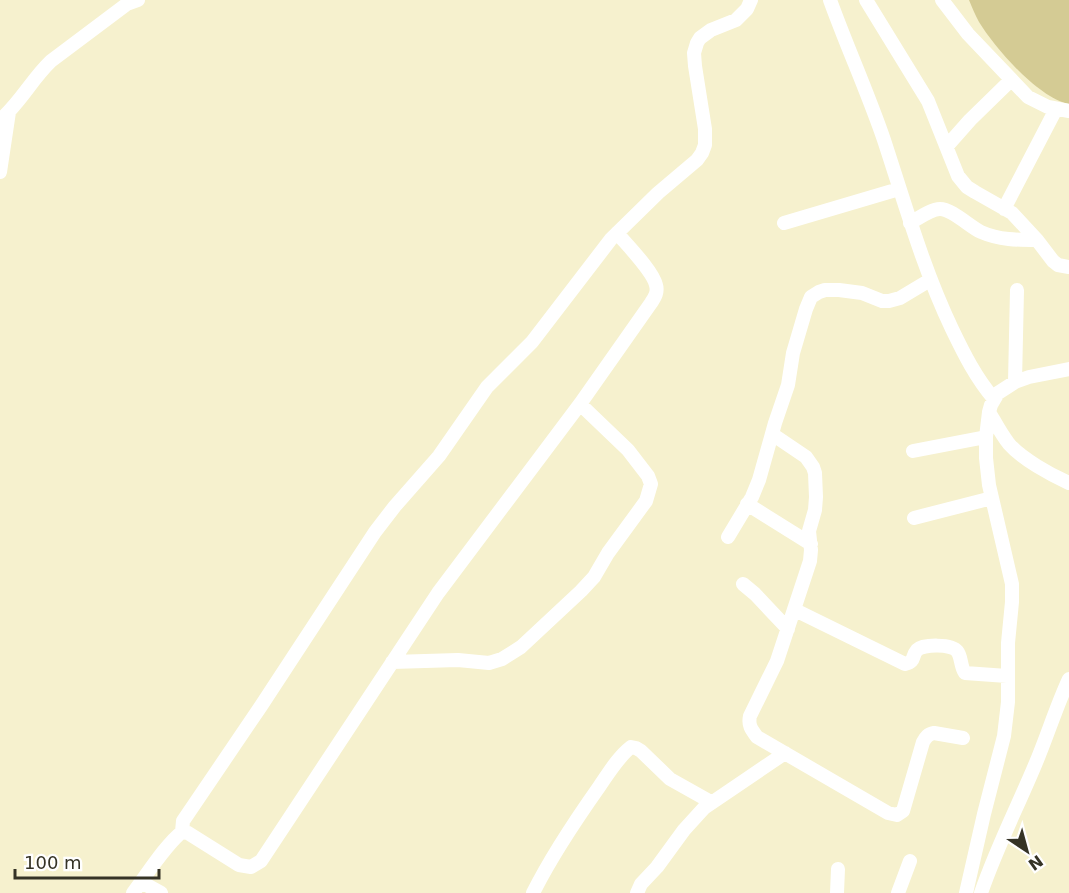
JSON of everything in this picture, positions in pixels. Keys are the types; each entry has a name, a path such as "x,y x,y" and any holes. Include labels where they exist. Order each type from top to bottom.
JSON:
{"street":[{"path":"0,172 4,116 51,61 127,4 138,0"},
{"path":"161,893 137,888 182,832 183,821 375,532 439,456 487,387 532,342 617,233 702,153 705,145 705,129 695,66 694,53 697,42 711,30 736,20 747,9 751,0"},
{"path":"830,0 874,110 910,223 940,305 981,382 1010,445 1056,477 1069,483"},
{"path":"866,0 928,101 955,170 967,187 1012,213 1053,261 1058,265 1069,267"},
{"path":"942,0 968,34 1028,97 1048,107 1063,110 1004,209"},
{"path":"947,146 1011,80"},
{"path":"784,223 899,189"},
{"path":"910,223 935,210 944,209 974,229 990,236 1007,240 1037,240"},
{"path":"182,832 188,833 239,865 250,867 257,864 438,593 580,404 656,295 653,277 617,233"},
{"path":"728,537 759,480 788,385 793,353 811,297 825,290 839,290 889,301 900,298 930,280"},
{"path":"1015,382 1017,290"},
{"path":"966,893 984,814 998,766 1008,702 1007,676 1012,584 992,498 986,458 986,437 991,406 1005,388 1015,382 1069,369"},
{"path":"392,662 458,660 489,663 502,659 521,646 594,577 608,553 646,501 651,484 648,476 628,450 580,404"},
{"path":"772,434 806,457 813,467 816,497 810,531 810,561 777,661 754,706 748,723 750,728 757,737 871,804 897,815 903,811 926,737 934,733 963,738"},
{"path":"913,451 986,437"},
{"path":"914,518 992,498"},
{"path":"747,504 811,544"},
{"path":"743,584 788,628"},
{"path":"795,610 905,664 911,662 915,652 923,647 946,646 954,648 958,653 965,673 1007,676"},
{"path":"981,893 1068,686"},
{"path":"533,893 567,832 628,748 636,748 670,779 711,802"},
{"path":"637,893 641,884 661,862 684,830 711,802 785,753"},
{"path":"898,893 910,861"},
{"path":"837,893 838,869"}],"shaded area":[{"path":"969,0 1069,0 1069,104 1044,92 1006,58 986,33"}]}
